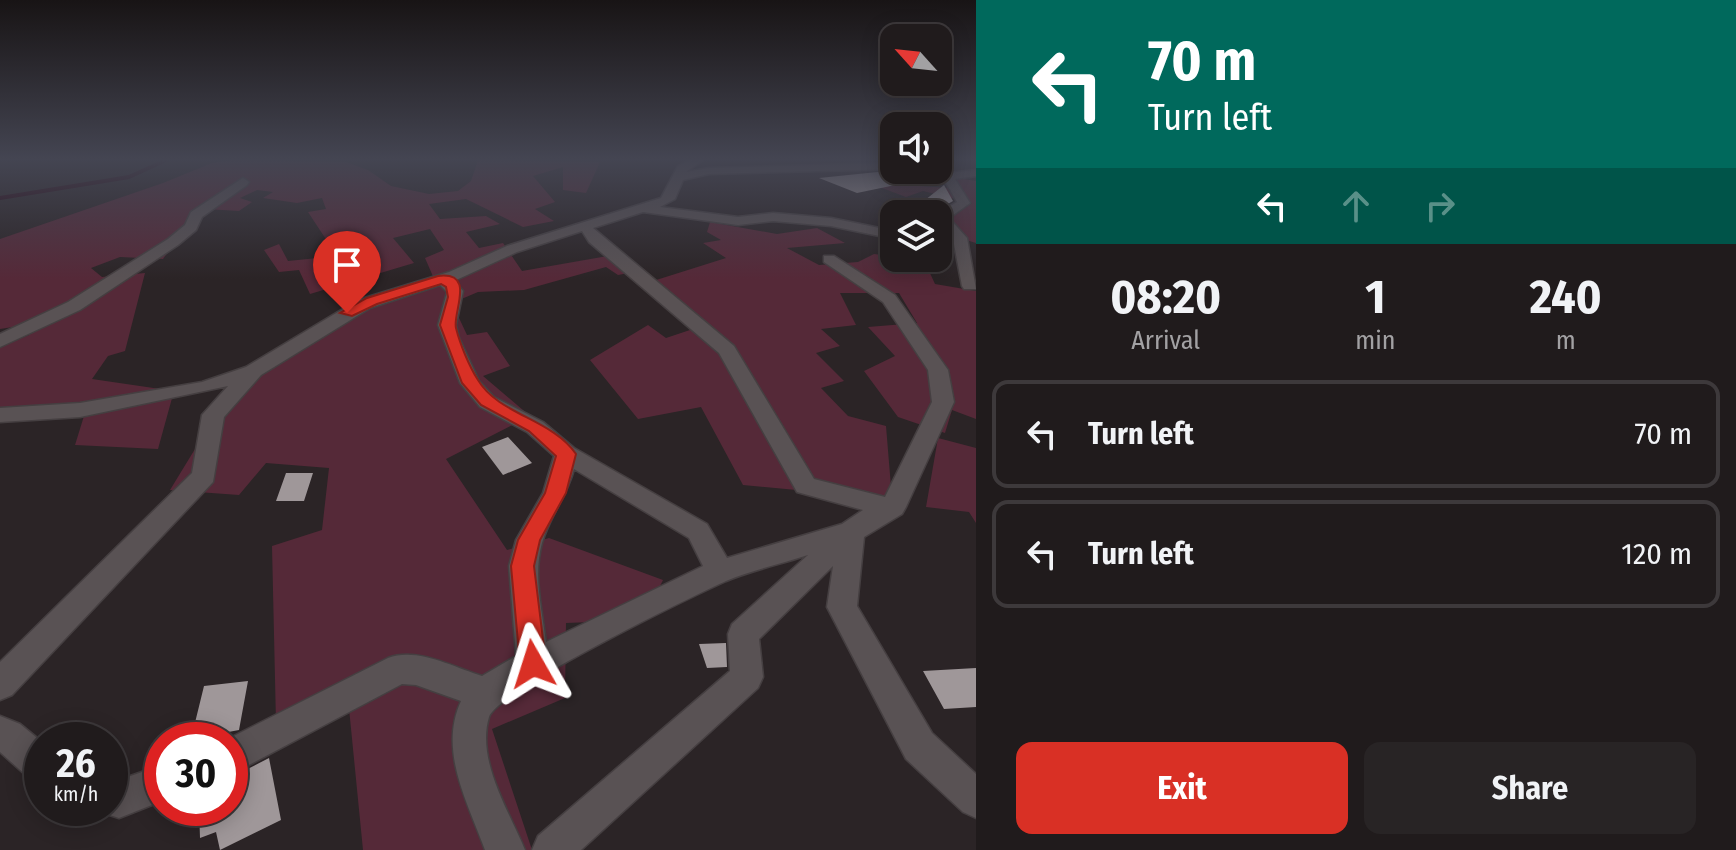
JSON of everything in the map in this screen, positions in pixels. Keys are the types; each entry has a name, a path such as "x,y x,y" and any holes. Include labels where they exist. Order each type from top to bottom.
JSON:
{"street":[{"path":"0,341 74,306 173,242 191,227 196,215 218,200"},
{"path":"0,415 124,404 206,387 253,371 364,304 443,279 512,249 644,209 663,200"},
{"path":"970,204 941,217 960,238 970,286"},
{"path":"644,209 738,221 773,217 831,222 880,232"},
{"path":"586,227 594,239 727,350 806,486 893,507 943,402 938,370 889,299 829,259"},
{"path":"952,238 976,240"},
{"path":"443,279 455,291 447,325 470,383 487,402 535,427 566,454 698,531 720,571"},
{"path":"0,684 204,476 213,415 253,371"},
{"path":"533,664 523,566 529,540 555,493 566,454"},
{"path":"552,850 747,677 743,634 851,532 887,507"},
{"path":"505,850 469,757 472,715 484,693 533,664 720,571 851,532"},
{"path":"851,532 842,607 919,746 976,799"},
{"path":"248,748 399,669 416,670 484,693"},
{"path":"0,733 24,750"}],"shaded area":[{"path":"114,200 252,202 239,211 205,209 188,224 163,259 120,257 91,268 102,277 145,273 125,351 108,356 92,379 174,391 158,449 75,445 88,403 0,418 0,347 29,335 26,325 0,329 0,239"},
{"path":"274,200 314,200 297,203"},
{"path":"323,200 461,200 429,204 440,219 486,216 500,224 466,232 479,248 503,243 522,271 619,254 645,270 618,275 606,267 524,290 478,292 452,303 467,335 487,332 510,366 483,376 530,416 446,459 507,550 549,538 663,580 643,620 566,623 565,698 492,729 532,850 363,850 347,688 276,723 272,546 322,530 329,468 266,463 239,495 170,490 231,390 356,304 435,281 425,258 444,250 430,229 393,238 414,263 310,294 299,270 279,272 264,250 279,244 288,261 337,256 308,212 326,209"},
{"path":"467,200 555,202 535,209 554,221 523,227"},
{"path":"958,200 976,200 976,243 966,240 952,226 952,217 972,203"},
{"path":"710,222 777,234 817,228 845,243 787,248 819,265 858,262 874,254 880,255 880,272 930,272 935,284 976,291 976,419 952,410 945,433 898,417 864,371 895,356 868,327 917,323 899,293 840,293 856,325 821,329 840,346 816,353 844,381 821,388 848,416 886,426 892,499 743,485 701,407 638,419 590,360 648,325 666,338 705,325 653,281 726,258 703,243 721,240 707,232"},
{"path":"938,438 976,448 976,523 969,512 926,507"}],"building":[{"path":"508,437 532,463 503,475 482,447"},
{"path":"286,473 313,473 304,501 276,501"},
{"path":"726,643 727,667 707,668 699,644"},
{"path":"976,668 976,707 944,709 923,671"},
{"path":"248,681 240,722 195,722 204,686"},
{"path":"269,758 281,820 220,850 216,832 200,838 200,826 248,826 248,769"}],"route":[{"path":"347,313 399,291 443,279 455,291 447,325 470,383 487,402 535,427 566,454 555,493 543,520 529,540 523,566 533,664"}]}
